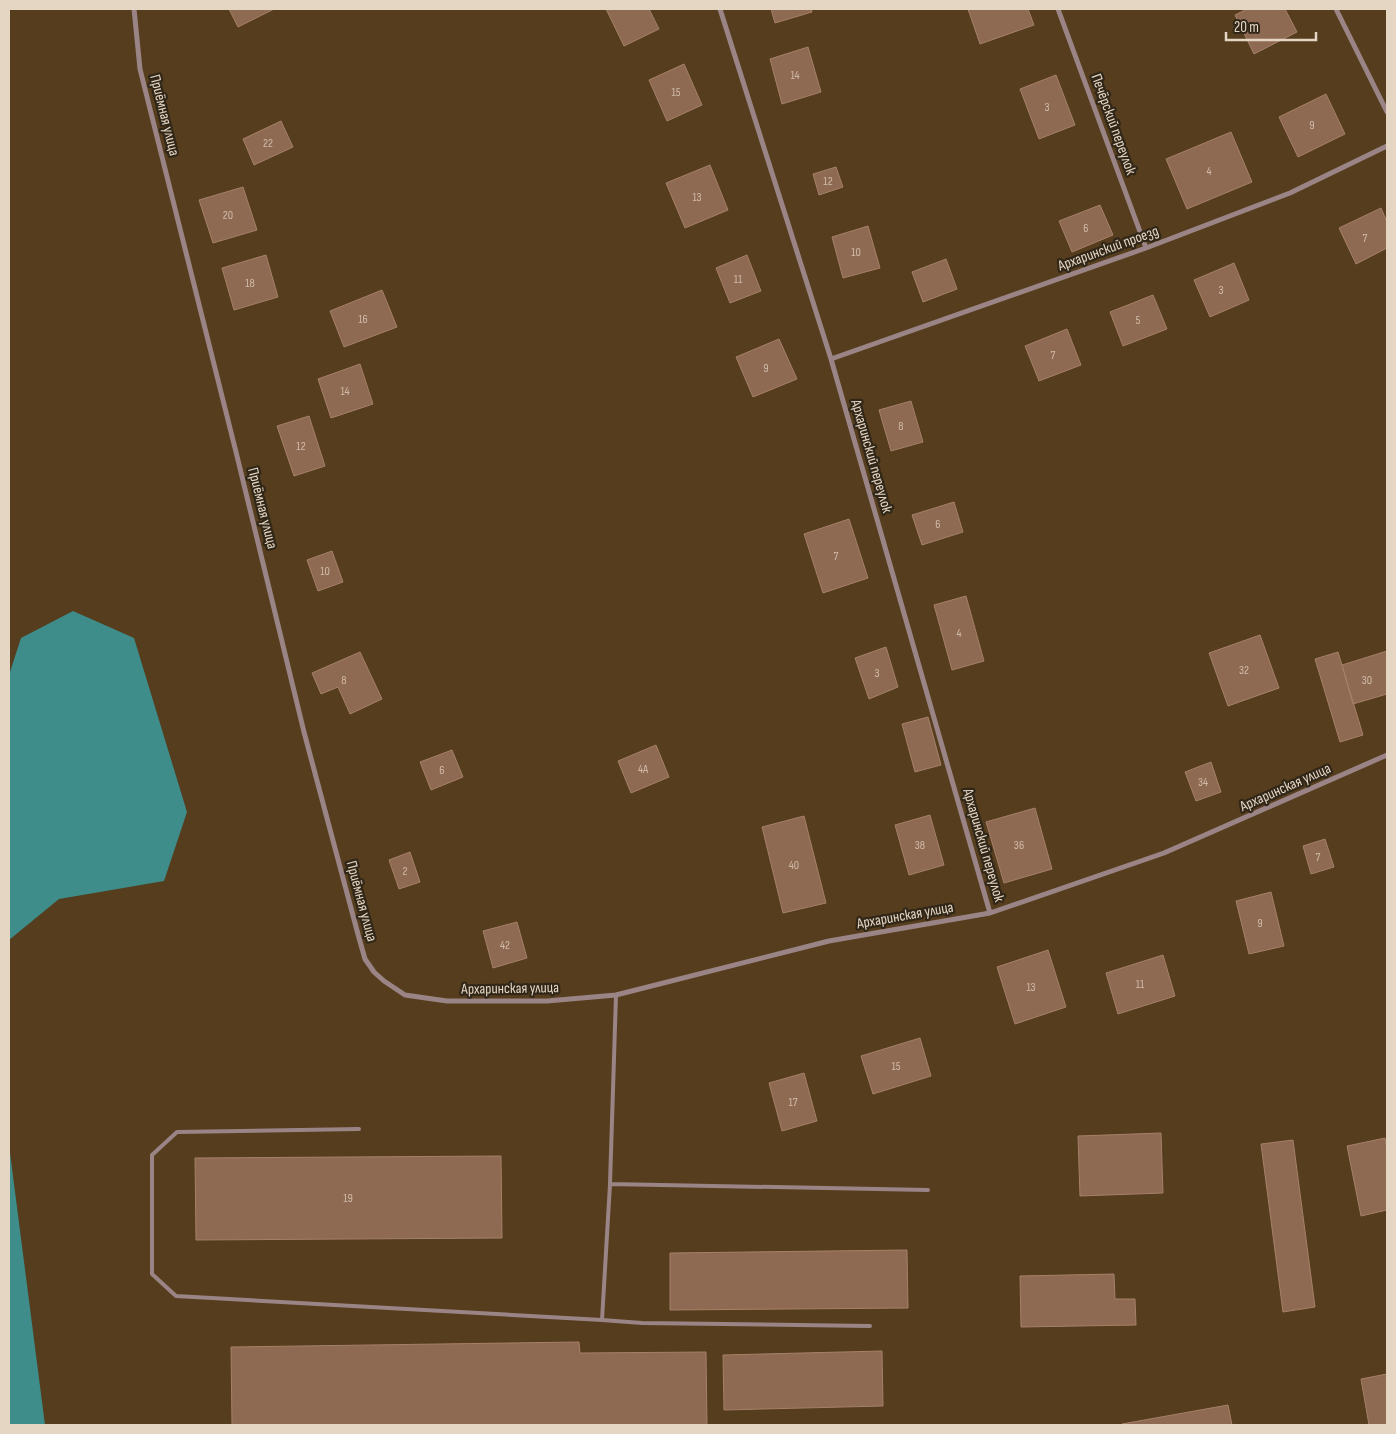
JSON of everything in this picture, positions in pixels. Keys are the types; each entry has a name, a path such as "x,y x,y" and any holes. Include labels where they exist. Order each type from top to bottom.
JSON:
{"street":[{"name":"Приёмная улица","path":"134,9 140,70 304,732 359,938 365,959 374,972 404,995"},
{"name":"Архаринский переулок","path":"720,9 831,359 990,913"},
{"name":"Печёрский переулок","path":"1058,9 1146,248"},
{"path":"1336,9 1387,112"},
{"name":"Архаринский проезд","path":"831,359 1146,248 1290,193 1387,146"},
{"name":"Архаринская улица","path":"404,995 447,1001 548,1001 616,996 829,942 990,913 1164,853 1387,755"}],"lane":[{"path":"602,1320 610,1184 616,996"},
{"path":"359,1130 177,1132 152,1155 152,1274 176,1296 642,1323 870,1326"},
{"path":"610,1184 928,1190"}],"water":[{"path":"73,611 134,638 187,812 164,881 59,899 9,940 9,675 21,638"},
{"path":"9,1145 45,1425 9,1425"}],"building":[{"path":"229,9 274,9 238,27"},
{"path":"606,9 649,9 659,29 624,46"},
{"path":"771,9 811,9 812,12 775,23"},
{"path":"968,9 1028,9 1034,25 980,44"},
{"path":"1247,9 1285,9 1297,32 1254,54 1235,15"},
{"path":"808,47 821,92 782,104 770,59"},
{"path":"684,64 702,105 667,121 649,80"},
{"path":"1056,75 1075,125 1039,139 1020,89"},
{"path":"1326,94 1345,134 1298,157 1279,117"},
{"path":"281,121 293,147 254,165 243,139"},
{"path":"1231,132 1252,182 1187,209 1166,159"},
{"path":"710,165 728,210 685,228 666,183"},
{"path":"836,167 843,187 819,195 813,174"},
{"path":"243,187 257,230 213,243 199,200"},
{"path":"1100,205 1113,235 1072,252 1059,221"},
{"path":"1381,208 1387,222 1387,248 1356,264 1339,228"},
{"path":"868,226 880,268 843,278 832,237"},
{"path":"266,255 278,297 234,310 222,268"},
{"path":"747,255 761,291 730,303 716,268"},
{"path":"946,259 957,289 923,302 912,272"},
{"path":"1234,263 1249,300 1210,317 1194,280"},
{"path":"382,290 397,327 344,347 330,311"},
{"path":"1153,295 1167,329 1123,346 1110,312"},
{"path":"1067,329 1081,365 1039,381 1025,346"},
{"path":"779,339 797,379 753,397 736,357"},
{"path":"360,364 373,404 331,418 318,379"},
{"path":"911,401 923,442 891,451 879,410"},
{"path":"309,416 325,466 294,476 277,426"},
{"path":"954,502 963,532 922,545 912,515"},
{"path":"849,519 868,578 823,593 804,534"},
{"path":"332,551 343,582 318,591 307,560"},
{"path":"966,596 984,661 952,670 934,605"},
{"path":"1260,635 1279,688 1228,706 1209,653"},
{"path":"886,647 898,687 869,699 855,658"},
{"path":"1387,651 1387,694 1353,704 1342,665"},
{"path":"360,652 382,699 350,714 338,687 321,694 312,673"},
{"path":"1338,652 1363,735 1340,742 1315,659"},
{"path":"928,717 941,765 915,772 902,724"},
{"path":"656,745 669,777 631,793 618,761"},
{"path":"452,750 463,777 431,790 420,762"},
{"path":"1211,762 1221,792 1196,801 1185,772"},
{"path":"1035,808 1052,869 1004,883 986,822"},
{"path":"930,815 944,865 909,875 895,825"},
{"path":"804,816 826,903 783,913 762,827"},
{"path":"1325,839 1334,867 1311,874 1303,846"},
{"path":"410,852 420,882 399,889 389,860"},
{"path":"1271,892 1284,946 1249,954 1236,901"},
{"path":"517,922 527,958 493,968 483,931"},
{"path":"1048,950 1066,1007 1015,1024 997,967"},
{"path":"1163,955 1175,996 1118,1014 1106,973"},
{"path":"920,1038 931,1076 873,1094 861,1056"},
{"path":"804,1073 817,1121 782,1131 769,1083"},
{"path":"1161,1133 1163,1193 1080,1196 1078,1136"},
{"path":"1385,1138 1387,1150 1387,1210 1361,1216 1347,1146"},
{"path":"1293,1140 1315,1307 1283,1312 1261,1144"},
{"path":"501,1156 502,1238 196,1240 195,1158"},
{"path":"907,1250 908,1308 670,1310 670,1253"},
{"path":"1114,1274 1115,1299 1135,1299 1136,1325 1021,1327 1020,1276"},
{"path":"579,1342 580,1353 706,1352 707,1425 232,1425 231,1347"},
{"path":"882,1351 883,1406 724,1410 723,1355"},
{"path":"1387,1374 1387,1425 1369,1425 1361,1379"},
{"path":"1228,1405 1232,1425 1122,1425 1122,1424"}]}
